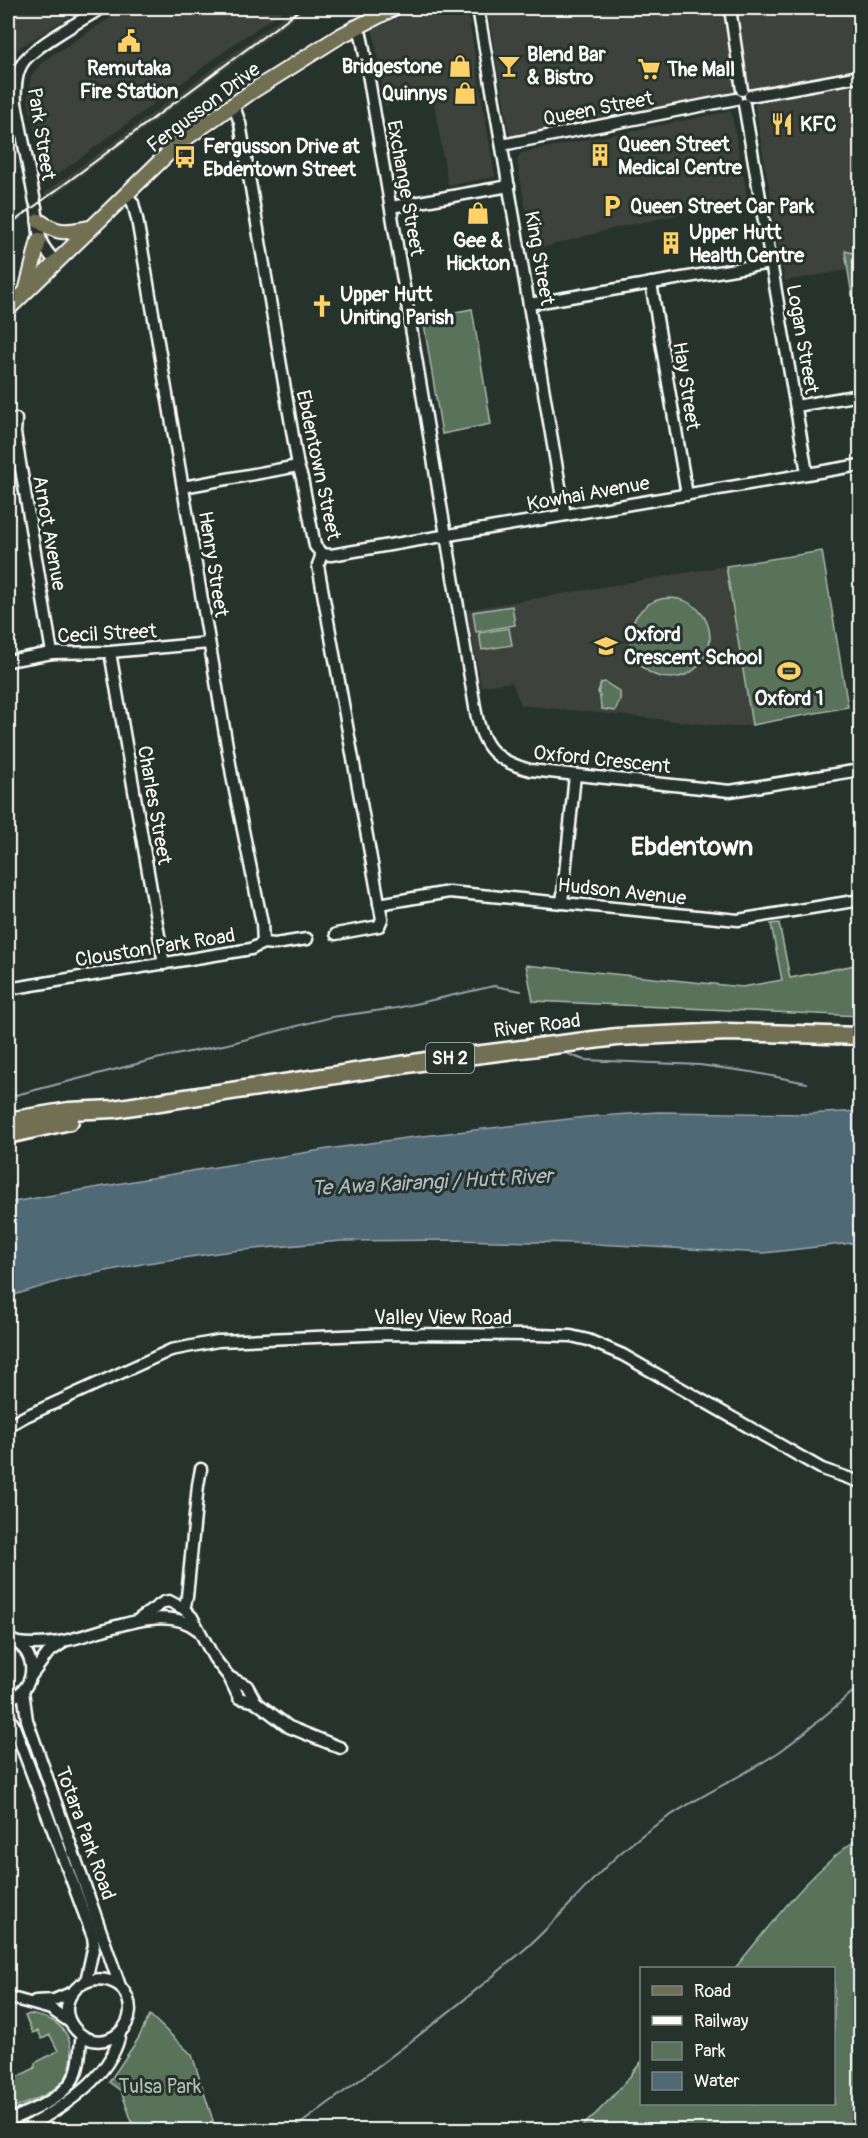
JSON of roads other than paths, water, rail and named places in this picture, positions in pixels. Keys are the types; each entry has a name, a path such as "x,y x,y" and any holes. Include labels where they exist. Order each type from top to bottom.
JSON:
{"highway":[{"name":"River Road","path":"8,1121 69,1111 114,1109 427,1061 617,1037 728,1032 861,1036"},
{"name":"River Road","path":"8,1135 74,1121 114,1109"}],"main road":[{"name":"Fergusson Drive","path":"8,309 178,144 355,26 376,8"},
{"name":"Fergusson Drive","path":"355,26 369,22 394,8"},
{"path":"27,290 38,219 52,230 64,233 91,228"}],"street":[{"name":"Park Street","path":"58,259 38,219 15,89 23,62 38,49 102,8"},
{"name":"King Street","path":"478,8 565,515"},
{"name":"Logan Street","path":"730,8 807,473"},
{"name":"Exchange Street","path":"355,26 361,35 363,44 447,536"},
{"name":"Queen Street","path":"502,145 861,76"},
{"name":"Ebdentown Street","path":"232,106 240,123 298,466 315,546 322,554 318,565 379,904"},
{"path":"391,207 509,186"},
{"name":"Henry Street","path":"126,194 133,203 138,219 209,643 262,923 263,943"},
{"path":"529,304 771,263"},
{"name":"Hay Street","path":"651,283 687,495"},
{"path":"796,406 861,395"},
{"name":"Arnot Avenue","path":"16,419 15,433 52,653"},
{"name":"Kowhai Avenue","path":"322,554 447,536 861,465"},
{"path":"183,487 298,466"},
{"name":"Oxford Crescent","path":"447,536 482,736 494,753 515,766 575,776 730,791 861,770"},
{"name":"Cecil Street","path":"8,661 52,653 110,652 209,643"},
{"name":"Charles Street","path":"110,652 164,964"},
{"path":"562,903 575,776"},
{"name":"Hudson Avenue","path":"379,904 450,892 738,920 861,900"},
{"path":"336,934 379,927 382,919 379,904"},
{"name":"Clouston Park Road","path":"8,989 251,949 263,943 274,944 307,939"},
{"name":"Valley View Road","path":"8,1426 171,1350 218,1341 390,1334 571,1336 614,1350 822,1469 861,1482"},
{"path":"184,1609 201,1469"},
{"path":"139,1620 164,1602 170,1601 184,1609 192,1617 214,1658 229,1677 239,1698 256,1701 289,1727 341,1748"},
{"path":"12,1641 39,1645 67,1640 139,1620 183,1620 198,1630"},
{"path":"8,1699 23,1691 48,1653 67,1640"},
{"path":"12,1641 29,1657 31,1676"},
{"name":"Totara Park Road","path":"23,1691 27,1720 120,1986"},
{"name":"Totara Park Road","path":"8,1715 93,1937 94,1945 86,1981"},
{"path":"100,1978 120,1986 129,1998 130,2013 125,2028 120,2033 101,2041 82,2036 70,2022 51,2009 12,1998 54,2000 73,1992 86,1981 100,1978"},
{"path":"70,2022 68,2004 73,1992"},
{"path":"21,2130 57,2110 83,2090 114,2054 120,2033"},
{"path":"8,2121 54,2098 64,2090 76,2073 82,2036"}],"water":[{"name":"Te Awa Kairangi / Hutt River","path":"860,1111 860,1242 764,1253 577,1243 453,1240 341,1241 232,1251 147,1263 66,1279 8,1297 8,1203 328,1149 586,1117 658,1112 806,1114"}],"waterway":[{"path":"8,1097 332,1017 397,1008 494,986 521,991"},
{"path":"563,1052 584,1060 700,1065 807,1083"},
{"path":"292,2130 410,2042 497,1973 539,1936 621,1852 636,1840 670,1816 779,1752 860,1686"}],"railway":[{"path":"8,226 302,8"}],"place":[{"name":"Remutaka Fire Station","path":"129,41"},
{"name":"Bridgestone","path":"460,66"},
{"name":"Blend Bar & Bistro","path":"509,66"},
{"name":"The Mall","path":"649,69"},
{"name":"Quinnys","path":"465,93"},
{"name":"KFC","path":"782,124"},
{"name":"Queen Street Medical Centre","path":"600,155"},
{"name":"Fergusson Drive at Ebdentown Street","path":"185,157"},
{"name":"Queen Street Car Park","path":"612,206"},
{"name":"Gee & Hickton","path":"478,213"},
{"name":"Upper Hutt Health Centre","path":"671,243"},
{"name":"Upper Hutt Uniting Parish","path":"322,306"},
{"name":"Oxford Crescent School","path":"606,646"},
{"name":"Oxford 1","path":"789,671"}],"district":[{"name":"Ebdentown","path":"692,846"}],"park label":[{"name":"Tulsa Park","path":"160,2086"}]}
